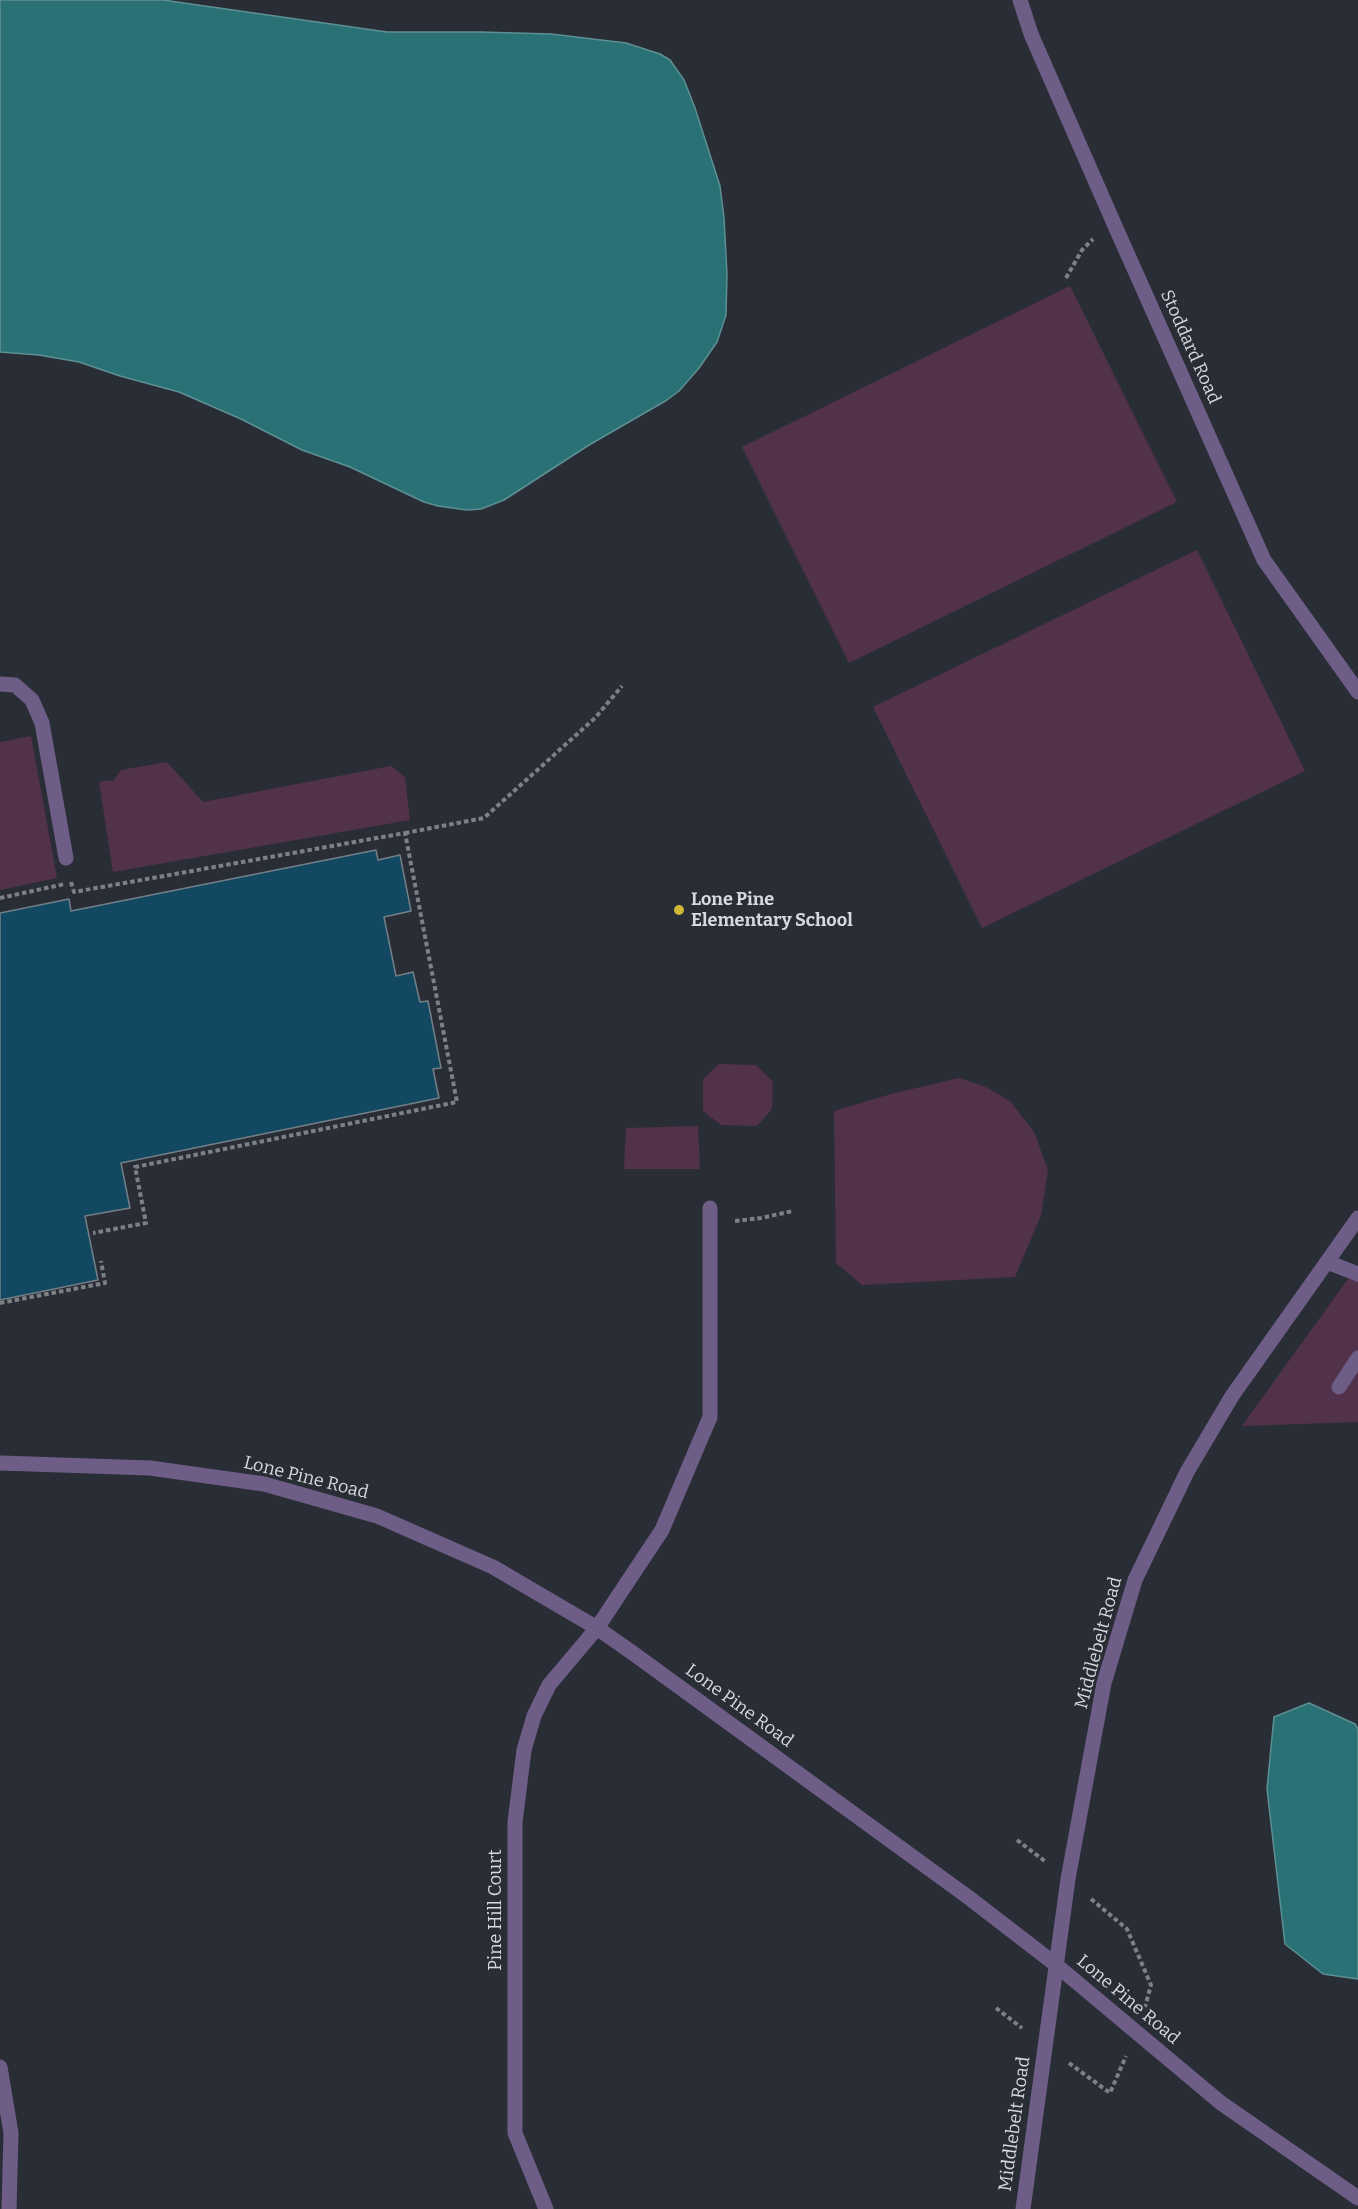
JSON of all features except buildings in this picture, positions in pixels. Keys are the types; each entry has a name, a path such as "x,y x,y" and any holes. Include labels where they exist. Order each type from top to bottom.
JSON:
{"street":[{"name":"Stoddard Road","path":"1020,0 1031,34 1114,226 1264,560 1358,692"},
{"path":"0,684 15,685 32,700 42,723 66,858"},
{"name":"Pine Hill Court","path":"546,2209 515,2133 515,1822 524,1750 534,1716 549,1685 597,1629 662,1530 710,1418 710,1215"},
{"name":"Middlebelt Road","path":"1023,2209 1055,1964 1104,1683 1135,1580 1187,1472 1232,1396 1358,1218"},
{"path":"1327,1262 1358,1274"},
{"path":"1339,1387 1358,1358"},
{"name":"Lone Pine Road","path":"0,1463 150,1468 264,1484 377,1516 493,1567 630,1651 948,1882 1055,1964 1221,2103 1358,2198"},
{"path":"0,2067 11,2133 9,2209"}],"path":[{"path":"1066,278 1082,250 1092,239 1114,226"},
{"path":"66,858 74,892 484,818 595,718 622,686"},
{"path":"93,1233 146,1223 135,1167 457,1102 405,832"},
{"path":"0,898 71,883"},
{"path":"710,1215 761,1218 793,1211"},
{"path":"0,1303 105,1283 101,1261"},
{"path":"996,2008 1110,2093 1136,2034 1151,1985 1127,1929 1108,1915"}],"shaded area":[{"path":"1070,286 1177,502 849,663 742,447"},
{"path":"1197,550 1305,771 982,928 873,707"},
{"path":"31,736 57,878 0,890 0,742"},
{"path":"167,762 203,802 391,766 405,777 410,820 113,872 99,782 114,780 121,770"},
{"path":"719,1064 756,1065 773,1082 772,1109 757,1126 721,1125 703,1111 703,1079"},
{"path":"959,1078 986,1087 1010,1101 1034,1132 1048,1170 1041,1215 1015,1277 862,1285 836,1263 834,1111 891,1094"},
{"path":"698,1126 700,1169 624,1169 626,1128"},
{"path":"1358,1265 1358,1422 1242,1426"}],"water":[{"path":"0,0 163,0 387,32 551,34 626,43 660,54 670,60 684,80 720,186 727,275 726,315 717,342 699,368 679,391 667,400 589,445 504,500 481,509 467,510 424,502 350,467 302,450 241,419 179,392 79,362 39,355 0,352"},
{"path":"1309,1703 1355,1724 1358,1729 1358,1979 1323,1974 1285,1944 1267,1789 1274,1717"}],"place":[{"name":"Lone Pine Elementary School","path":"679,910"}]}
